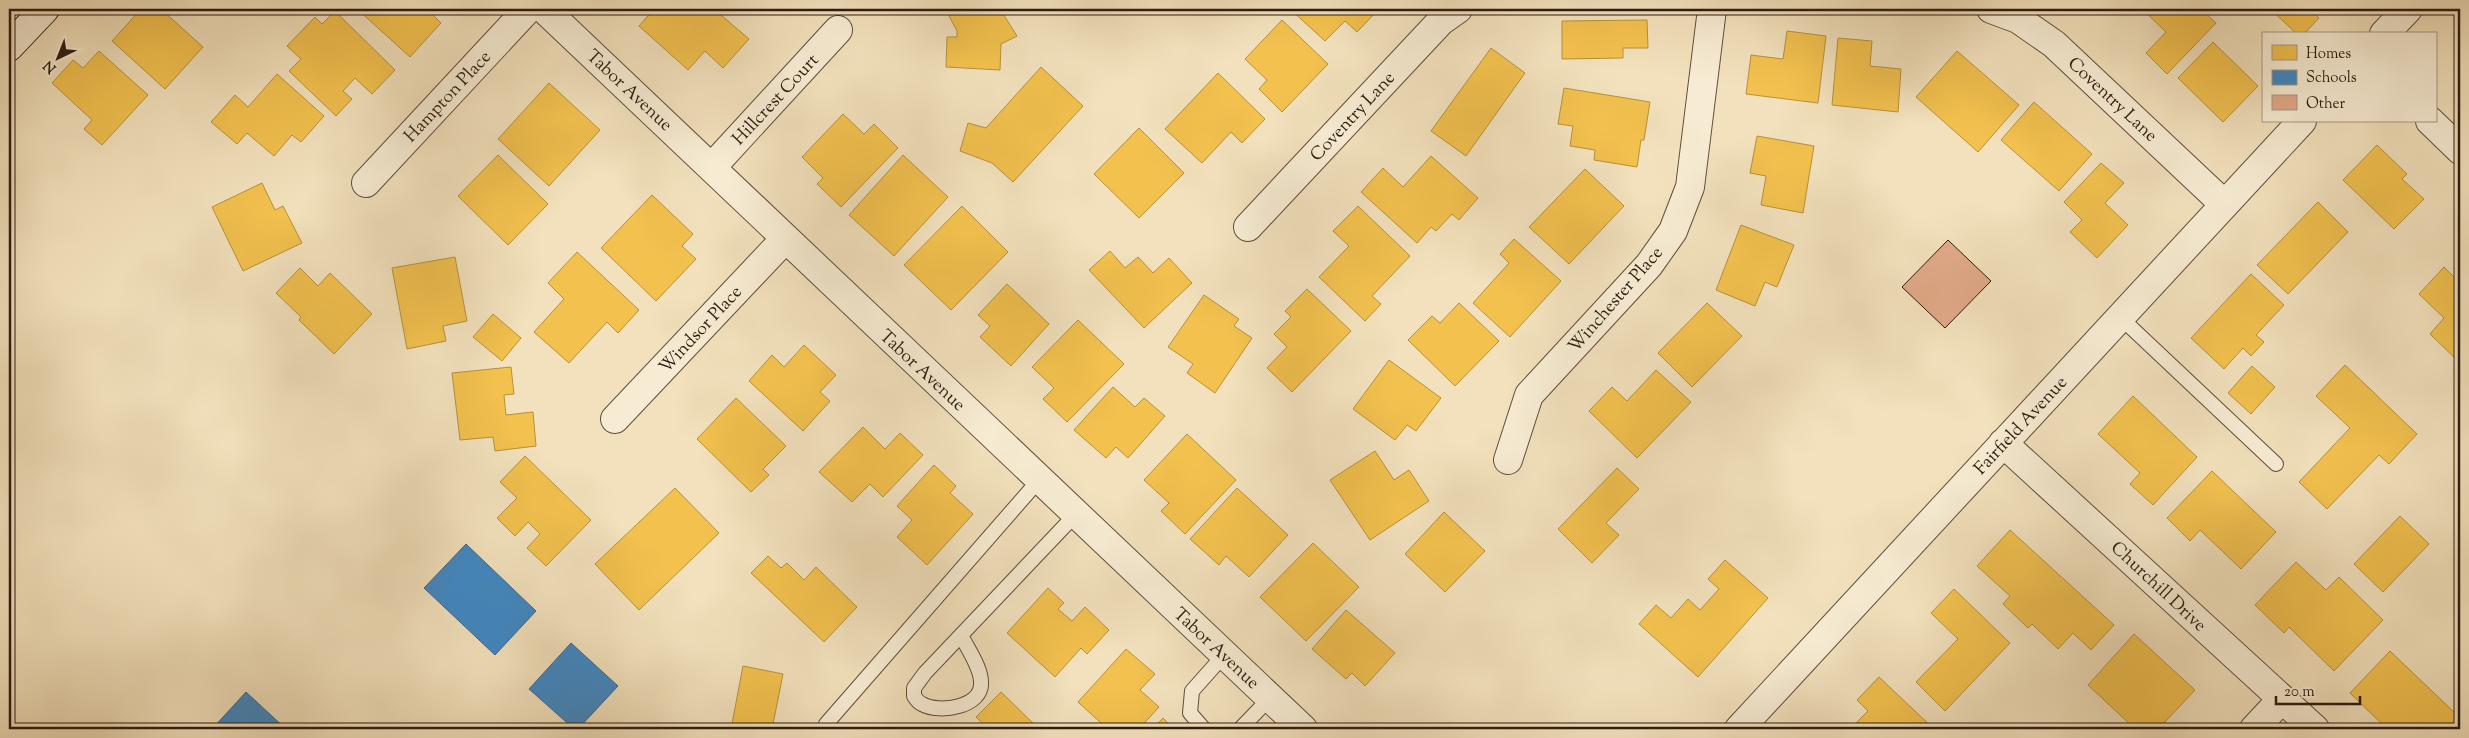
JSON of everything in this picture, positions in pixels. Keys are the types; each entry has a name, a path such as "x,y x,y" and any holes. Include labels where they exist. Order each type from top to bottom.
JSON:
{"street":[{"path":"9,48 44,9"},
{"name":"Hampton Place","path":"366,182 528,9"},
{"name":"Tabor Avenue","path":"544,9 712,167 785,240 1303,729"},
{"name":"Coventry Lane","path":"1248,227 1441,21 1458,9"},
{"name":"Winchester Place","path":"1508,460 1529,396 1648,265 1673,231 1690,187 1712,9"},
{"name":"Coventry Lane","path":"1991,9 2018,19 2054,44 2224,204"},
{"path":"2386,32 2408,9"},
{"name":"Hillcrest Court","path":"712,167 838,30"},
{"name":"Fairfield Avenue","path":"1739,729 2301,122"},
{"path":"2431,122 2460,150"},
{"name":"Windsor Place","path":"615,419 785,240"},
{"name":"Churchill Drive","path":"2004,443 2314,729"},
{"path":"2254,729 2282,699"}],"lane":[{"path":"2120,317 2276,464"},
{"path":"826,724 1039,480"},
{"path":"961,635 982,682 978,693 965,705 938,710 921,704 914,696 914,688 925,673 961,635 1076,514"},
{"path":"1204,729 1190,713 1192,691 1224,655"},
{"path":"1240,729 1270,698"}],"building: Homes":[{"path":"141,9 161,9 203,47 165,89 112,41"},
{"path":"357,9 439,9 433,15 441,23 410,57"},
{"path":"654,9 714,9 749,39 723,68 705,51 688,70 639,26"},
{"path":"941,9 1000,9 1017,36 1001,44 1000,70 946,67 947,37 957,37 957,31 947,12 943,14"},
{"path":"1290,9 1379,9 1357,32 1345,21 1325,41"},
{"path":"2142,9 2201,9 2216,23 2167,74 2146,53 2166,32"},
{"path":"2270,9 2310,9 2319,18 2306,32 2295,32"},
{"path":"335,11 395,70 372,94 355,78 343,91 352,99 336,116 289,71 301,59 287,46 315,17 322,24"},
{"path":"1282,20 1328,64 1282,112 1259,89 1267,80 1245,59"},
{"path":"1647,20 1648,48 1623,48 1623,58 1562,59 1562,21"},
{"path":"1787,31 1826,36 1818,103 1746,94 1751,55 1783,59"},
{"path":"1838,38 1872,41 1870,66 1901,69 1898,112 1832,105"},
{"path":"2213,42 2258,86 2223,122 2178,78"},
{"path":"1491,48 1525,73 1466,156 1431,131"},
{"path":"99,51 148,95 102,145 84,129 92,120 52,83 73,60 83,68"},
{"path":"1957,51 2019,105 1978,152 1916,97"},
{"path":"1041,67 1083,106 1013,182 992,163 960,151 968,123 986,128"},
{"path":"1218,73 1265,119 1242,143 1231,132 1202,163 1165,129"},
{"path":"277,74 324,116 301,142 292,135 274,156 247,133 237,144 211,122 235,95 248,107"},
{"path":"549,83 600,130 549,186 498,139"},
{"path":"1564,88 1650,102 1644,140 1641,140 1637,167 1594,160 1595,150 1570,146 1573,126 1558,124"},
{"path":"2034,102 2092,154 2059,191 2001,140"},
{"path":"843,114 864,134 874,124 898,148 841,207 817,184 823,178 802,157"},
{"path":"1139,128 1184,173 1139,218 1094,174"},
{"path":"1757,136 1814,146 1803,213 1761,205 1766,176 1750,173"},
{"path":"2377,145 2407,174 2402,179 2424,199 2394,229 2343,180"},
{"path":"498,155 548,204 508,245 458,196"},
{"path":"903,155 948,197 894,256 849,215"},
{"path":"1431,156 1478,198 1459,220 1452,214 1436,231 1431,227 1417,243 1361,192 1383,168 1403,187"},
{"path":"2101,163 2124,183 2105,203 2128,225 2097,258 2070,232 2082,220 2064,202"},
{"path":"1585,169 1624,206 1569,264 1529,227"},
{"path":"262,183 275,210 283,206 302,243 243,271 212,207"},
{"path":"652,195 693,234 682,246 696,259 656,301 601,248"},
{"path":"2318,202 2348,232 2288,294 2257,265"},
{"path":"962,206 1008,252 951,310 904,265"},
{"path":"1358,206 1410,256 1372,296 1381,304 1365,321 1319,277 1349,246 1333,231"},
{"path":"1741,225 1794,245 1777,287 1765,282 1755,306 1716,290"},
{"path":"1514,239 1561,281 1510,337 1473,303 1509,263 1500,254"},
{"path":"1110,251 1125,268 1138,257 1153,273 1169,258 1192,283 1144,328 1089,270"},
{"path":"577,252 639,310 618,333 607,322 569,363 534,332 564,299 548,283"},
{"path":"455,257 467,321 443,326 446,341 407,349 392,268"},
{"path":"2444,267 2460,283 2460,363 2430,334 2444,318 2419,294"},
{"path":"300,268 318,286 330,273 372,314 334,354 299,320 301,317 276,293"},
{"path":"2251,274 2284,305 2256,335 2264,342 2251,356 2243,348 2224,369 2191,338"},
{"path":"1007,284 1049,324 1011,366 980,337 990,326 978,315"},
{"path":"1307,289 1351,331 1292,392 1267,368 1287,347 1274,334 1291,317 1285,311"},
{"path":"1204,295 1239,319 1234,326 1252,338 1215,393 1187,373 1193,364 1168,347"},
{"path":"1459,303 1499,341 1455,386 1408,340 1432,316 1440,323"},
{"path":"1707,303 1742,336 1692,387 1658,353"},
{"path":"493,314 521,338 502,361 473,337"},
{"path":"1078,320 1124,364 1067,422 1043,399 1054,388 1032,367"},
{"path":"804,345 836,375 820,392 830,401 803,431 749,381 772,355 784,367"},
{"path":"1389,360 1441,398 1416,431 1407,425 1395,440 1353,409"},
{"path":"2345,365 2417,434 2389,464 2379,455 2327,509 2299,482 2350,428 2316,396"},
{"path":"2252,366 2275,387 2251,414 2228,393"},
{"path":"511,367 514,394 504,395 506,415 533,412 536,446 495,451 493,437 460,440 452,373"},
{"path":"1656,370 1691,402 1637,458 1589,411 1612,387 1627,401"},
{"path":"1113,387 1135,407 1144,398 1165,416 1128,458 1116,447 1106,458 1074,430"},
{"path":"2133,396 2197,457 2153,505 2130,484 2140,473 2098,434"},
{"path":"736,398 786,446 763,469 769,475 751,492 697,439"},
{"path":"863,427 885,449 900,433 923,455 883,497 870,484 852,502 819,472"},
{"path":"1187,434 1236,480 1185,534 1161,511 1169,503 1144,480"},
{"path":"1375,451 1394,480 1409,470 1429,501 1370,540 1330,480"},
{"path":"525,456 591,520 546,566 527,548 540,534 528,522 515,536 497,518 517,498 500,482"},
{"path":"934,465 956,486 950,493 973,514 927,565 897,537 912,520 897,506"},
{"path":"1617,468 1639,489 1606,523 1619,535 1592,563 1558,529"},
{"path":"2212,471 2276,532 2241,569 2200,530 2190,541 2167,518"},
{"path":"675,488 719,533 639,610 595,564"},
{"path":"1237,488 1288,535 1249,577 1226,556 1219,565 1190,539"},
{"path":"1444,512 1485,551 1445,592 1405,554"},
{"path":"2400,516 2429,544 2383,592 2354,564"},
{"path":"2010,530 2114,625 2091,650 2073,633 2058,649 2032,624 2028,628 2003,604 2010,596 1977,566"},
{"path":"1313,543 1359,587 1306,641 1260,597"},
{"path":"768,556 781,568 787,563 804,580 816,567 857,607 824,642 751,573"},
{"path":"1725,560 1768,598 1698,677 1639,624 1656,605 1671,618 1688,599 1700,610 1719,589 1708,579"},
{"path":"2296,562 2326,590 2339,577 2383,620 2334,671 2289,627 2284,633 2255,605"},
{"path":"1048,588 1064,603 1058,609 1072,621 1085,607 1109,630 1087,654 1081,648 1055,677 1007,633"},
{"path":"1954,589 2010,643 1945,711 1916,682 1958,639 1931,613"},
{"path":"1346,610 1395,653 1365,686 1352,673 1346,679 1312,649"},
{"path":"2134,634 2195,690 2163,724 2169,729 2135,729 2088,685"},
{"path":"1126,649 1155,674 1140,690 1159,707 1139,729 1095,729 1101,723 1078,702"},
{"path":"2390,651 2457,715 2460,712 2460,729 2387,729 2350,693"},
{"path":"743,666 783,674 772,729 731,729"},
{"path":"1879,677 1934,729 1850,729 1868,711 1857,700"},
{"path":"1001,692 1039,729 989,729 976,717"},
{"path":"1163,718 1174,729 1153,729"}],"building: Schools":[{"path":"466,544 536,611 495,655 424,588"},
{"path":"571,643 618,686 578,729 574,729 529,689"},
{"path":"246,692 286,729 212,729"}],"building: Other":[{"path":"1948,240 1991,281 1945,328 1902,287"}]}
